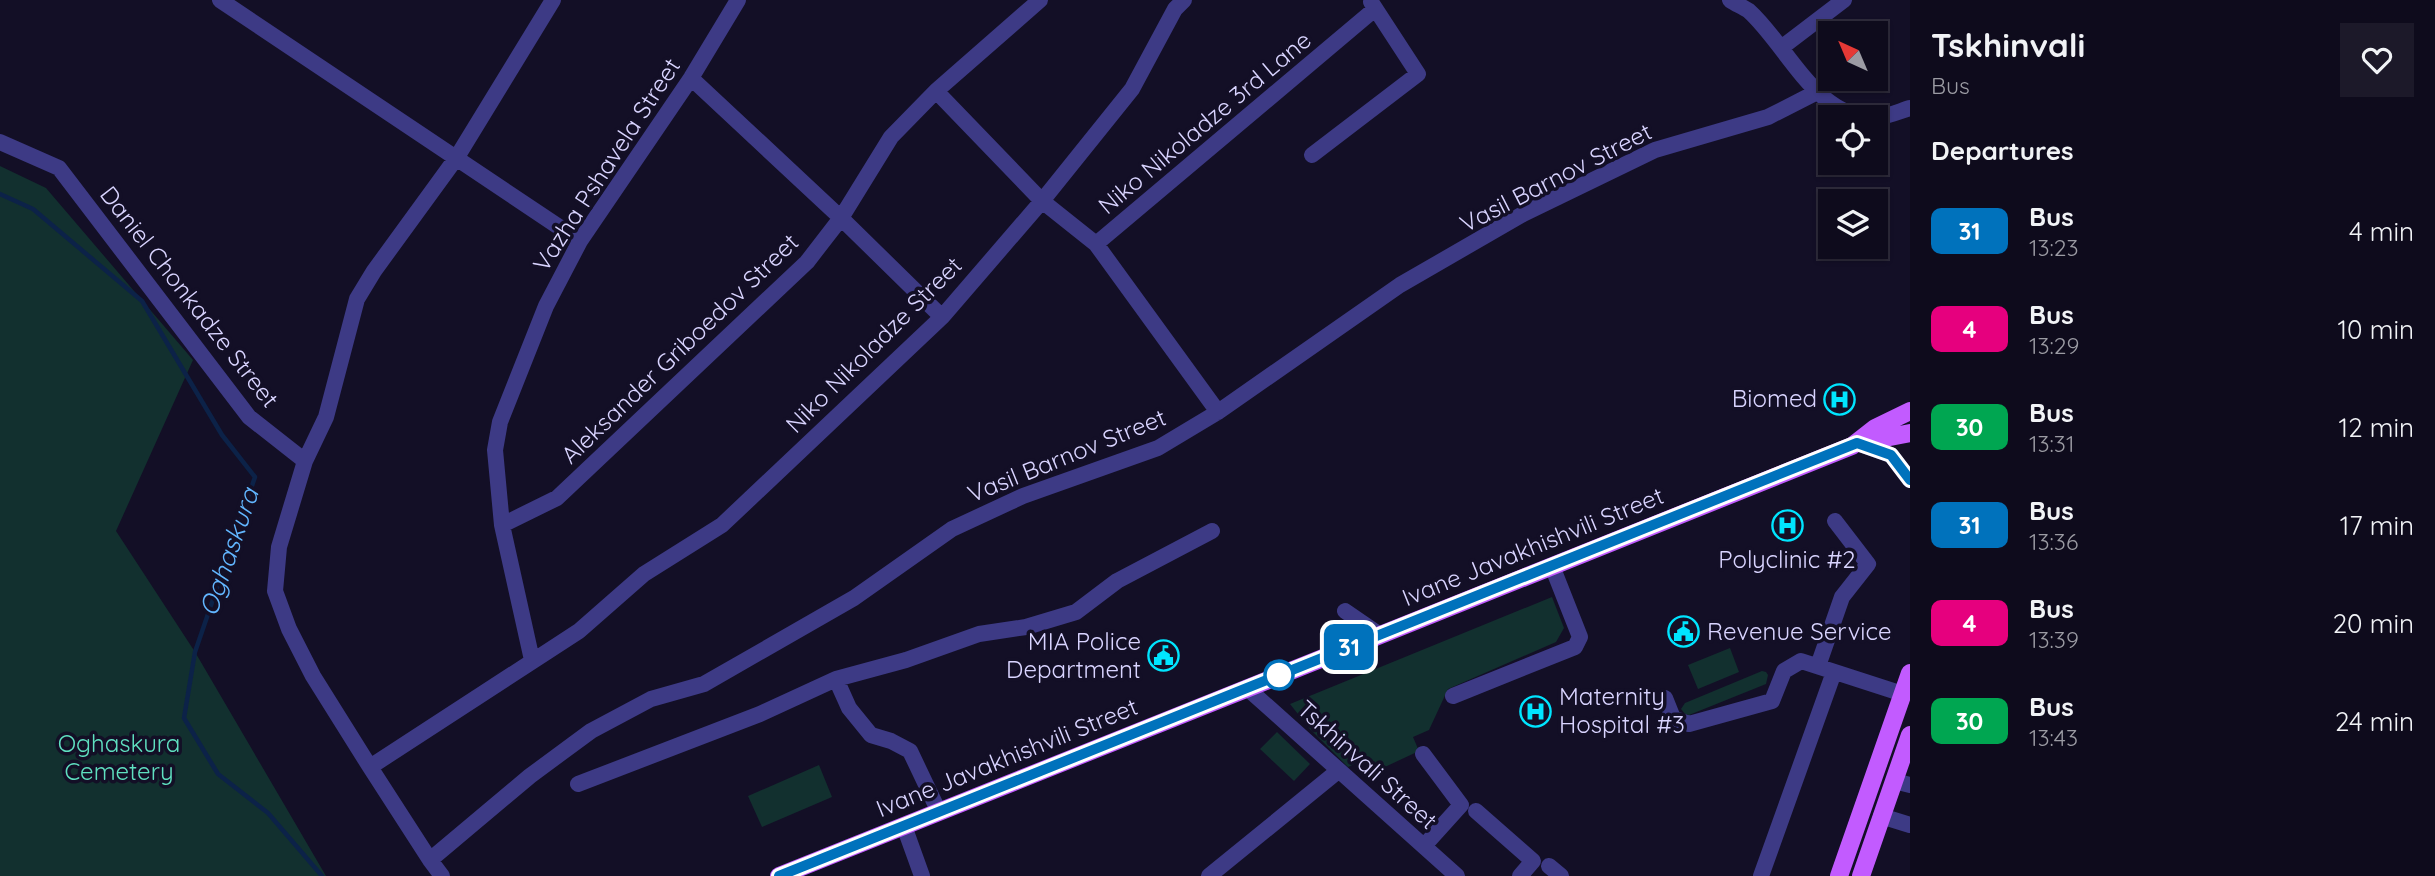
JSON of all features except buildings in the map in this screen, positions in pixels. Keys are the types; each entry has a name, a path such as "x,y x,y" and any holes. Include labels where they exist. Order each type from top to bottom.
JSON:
{"main road":[{"name":"Ivane Javakhishvili Street","path":"779,876 809,871 904,826 1857,443 1875,428 1910,411"},
{"path":"1857,443 1910,433"},
{"path":"1839,876 1910,673"},
{"path":"1861,876 1881,816 1902,783 1910,735"}],"street":[{"path":"220,0 580,241"},
{"path":"442,876 429,860 313,676 289,629 275,591 279,547 305,461 326,417 357,299 374,271 457,157 553,0"},
{"name":"Vazha Pshavela Street","path":"533,660 502,525 495,450 499,422 546,306 580,241 691,78 738,0"},
{"name":"Aleksander Griboedov Street","path":"502,525 557,498 807,262 841,218 891,137 936,91 1040,0"},
{"name":"Niko Nikoladze Street","path":"533,660 579,631 644,574 722,525 942,317 1042,201 1132,89 1175,9 1184,0"},
{"path":"1730,0 1748,10 1817,92 1835,107 1853,115 1879,117 1910,108"},
{"path":"1781,48 1844,0"},
{"path":"1312,155 1418,74 1372,4"},
{"name":"Niko Nikoladze 3rd Lane","path":"1096,244 1372,4"},
{"path":"691,78 942,317"},
{"path":"936,91 1042,201 1096,244 1218,412"},
{"name":"Vasil Barnov Street","path":"429,860 530,776 591,731 651,699 704,684 854,598 952,529 1023,496 1158,448 1218,412 1400,285 1523,215 1655,150 1768,117 1817,92"},
{"name":"Daniel Chonkadze Street","path":"0,142 59,168 249,417 305,461"},
{"path":"1857,443 1891,455 1910,480"},
{"path":"1761,876 1826,669 1842,597 1868,564 1836,521"},
{"path":"578,784 761,714 836,679 906,660 979,634 1026,627 1076,612 1117,581 1212,531"},
{"path":"1453,696 1575,647 1580,637 1552,566"},
{"path":"1345,611 1380,635"},
{"path":"370,767 533,660"},
{"path":"1665,698 1673,718 1689,724 1772,701 1784,671 1801,661 1903,694"},
{"path":"836,679 849,708 871,735 891,741 909,751 939,812"},
{"name":"Tskhinvali Street","path":"1247,688 1457,876"},
{"path":"1423,754 1461,806 1424,846"},
{"path":"1209,876 1338,771"},
{"path":"1476,811 1534,861 1520,876"},
{"path":"1881,816 1910,825"},
{"path":"904,826 922,876"}],"green space":[{"name":"Oghaskura Cemetery","path":"0,166 46,188 193,360 116,531 195,652 326,876 0,876"},
{"path":"1552,597 1564,628 1556,642 1448,689 1429,730 1413,737 1419,751 1372,773 1365,759 1348,767 1309,728 1290,704"},
{"path":"1730,648 1739,672 1698,689 1688,665"},
{"path":"1762,671 1768,675 1766,684 1689,715 1681,709 1685,703"},
{"path":"1277,732 1310,764 1294,781 1260,749"},
{"path":"819,765 832,797 762,827 748,796"}],"waterway":[{"name":"Oghaskura","path":"0,194 33,209 142,301 222,435 255,477 195,652 184,718 218,774 268,813 322,876"}],"bus line":[{"name":"31","path":"779,876 1857,443 1891,455 1910,480"}],"place":[{"name":"Biomed","path":"1840,399"},
{"name":"Polyclinic #2","path":"1787,526"},
{"name":"Revenue Service","path":"1684,632"},
{"name":"MIA Police Department","path":"1164,656"},
{"name":"Maternity Hospital #3","path":"1536,711"}]}
